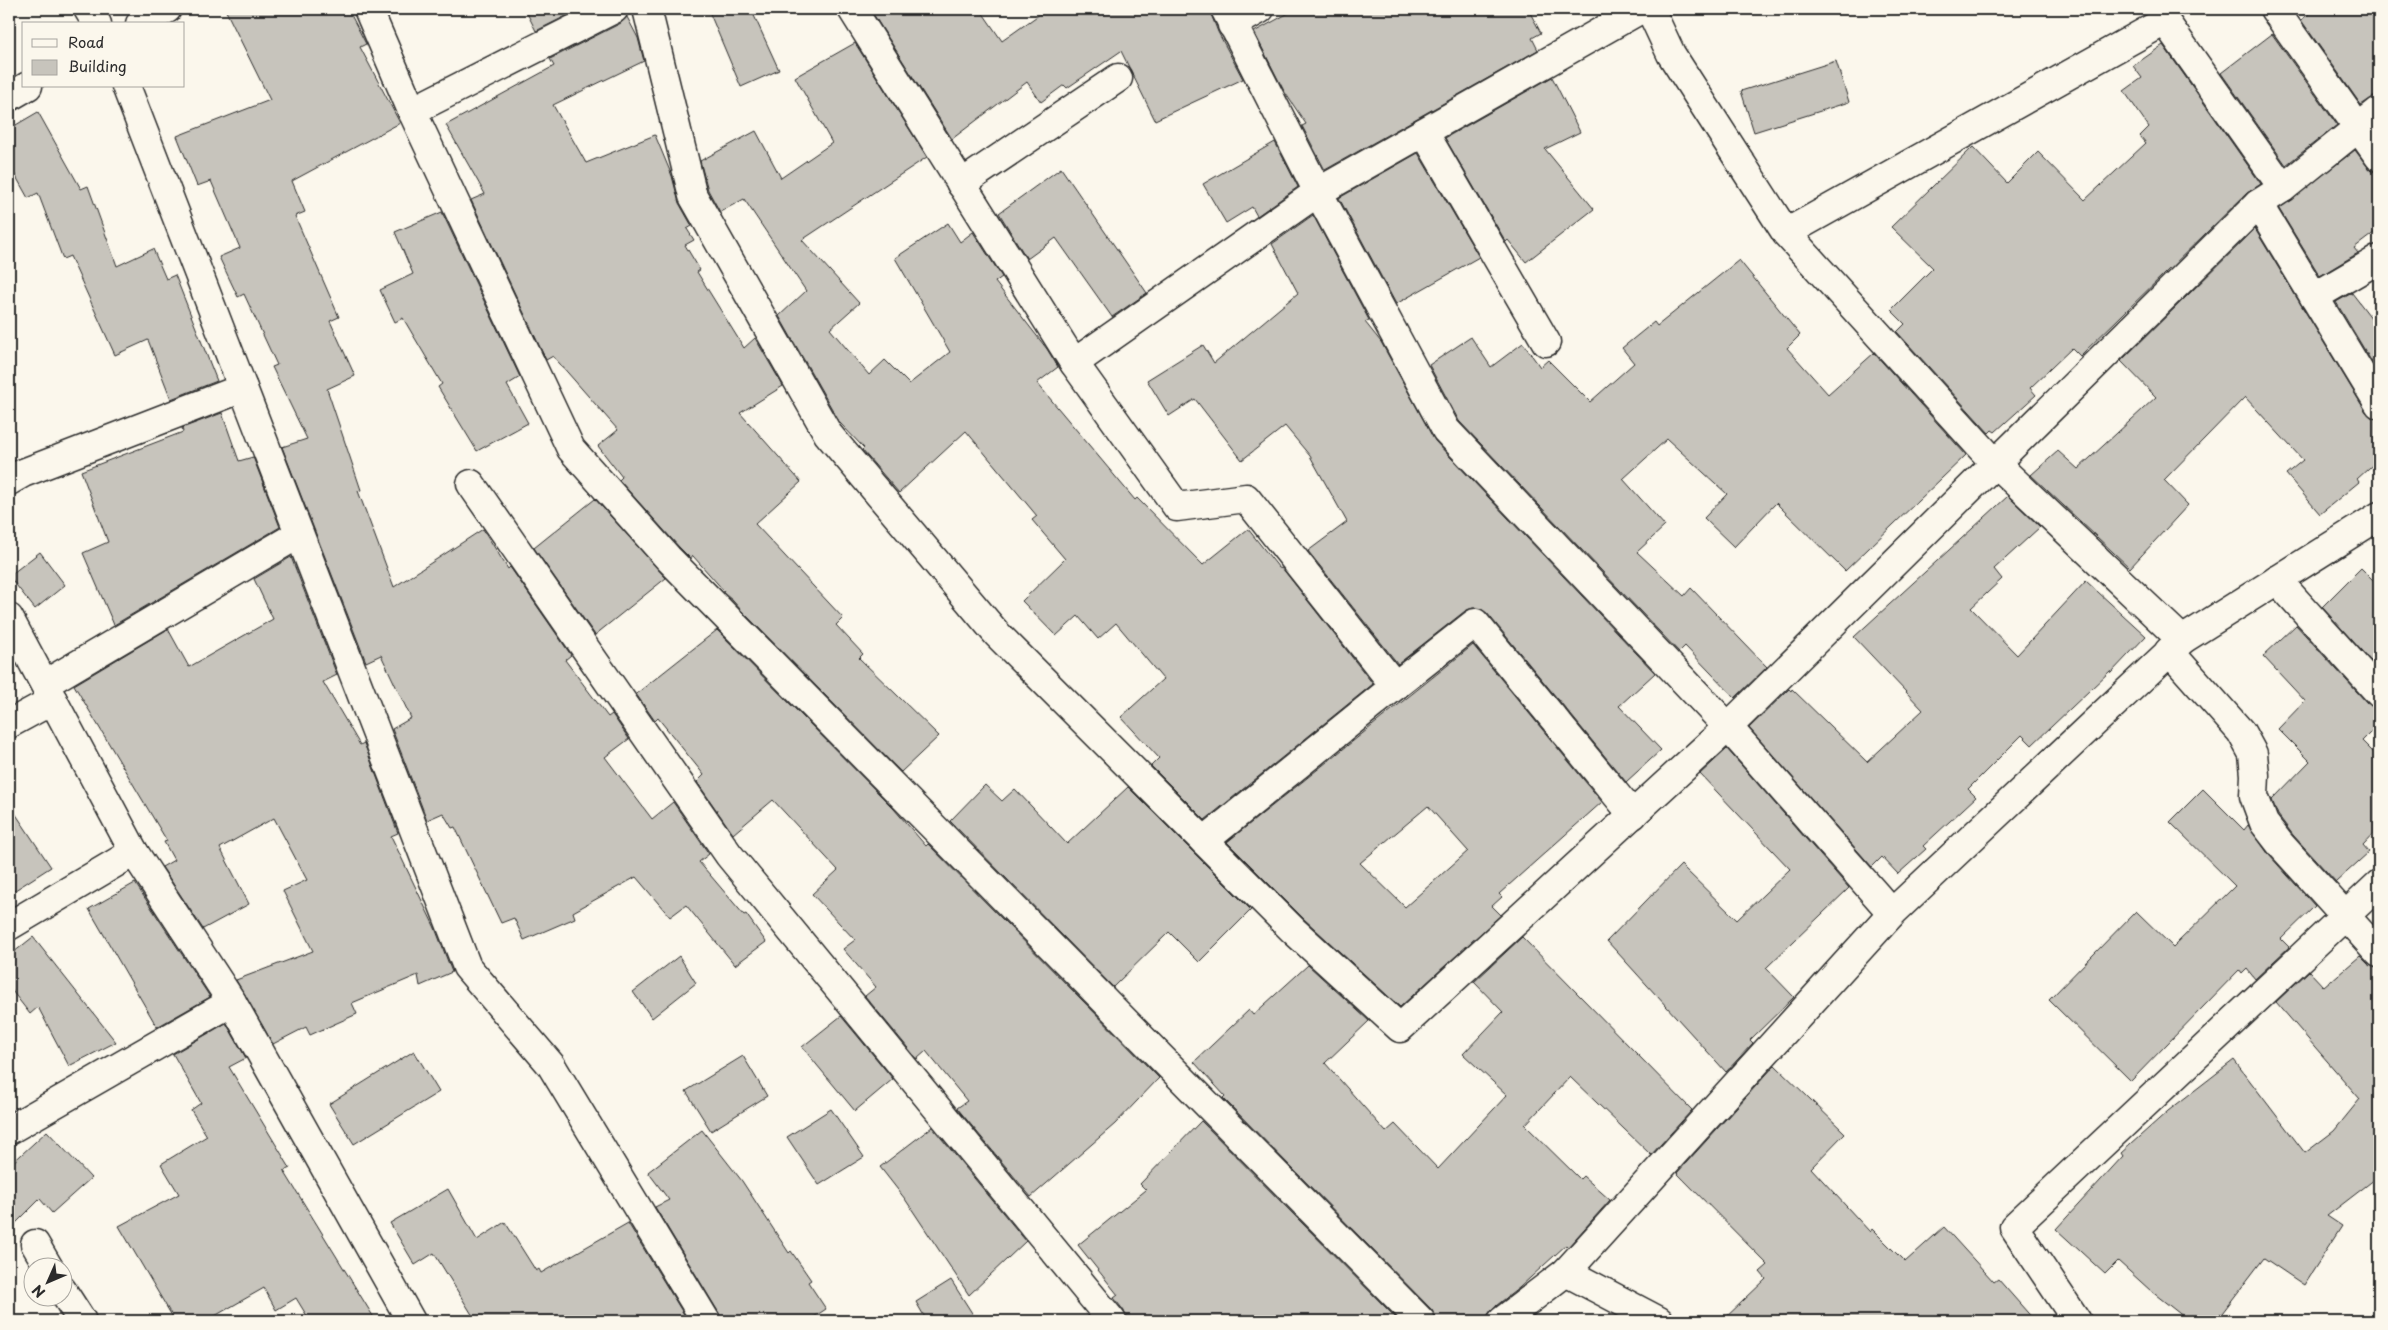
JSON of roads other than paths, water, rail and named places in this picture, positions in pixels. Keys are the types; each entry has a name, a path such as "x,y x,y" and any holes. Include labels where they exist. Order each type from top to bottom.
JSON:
{"street":[{"path":"88,9 96,22"},
{"path":"144,22 167,9"},
{"path":"368,9 412,111 570,449 668,558 1421,1321"},
{"path":"412,111 614,9"},
{"path":"647,9 693,196 828,434 997,634 1293,930 1400,1028 1728,727 1994,462 2258,204 2283,188 2369,120"},
{"path":"852,9 1074,363 1177,507 1246,498 1396,686"},
{"path":"1260,9 1229,17 1318,192 1446,430 1728,727 1892,913"},
{"path":"1074,363 1318,192 1642,9"},
{"path":"1650,9 1670,54 1786,233 1994,462 2176,646 2241,732 2253,754 2254,796 2264,823 2280,845 2379,953"},
{"path":"2274,9 2369,120 2379,157"},
{"path":"1786,233 2166,22 2283,188"},
{"path":"961,184 1118,78"},
{"path":"9,97 25,88"},
{"path":"127,88 467,967 551,1065 706,1321"},
{"path":"1424,132 1546,342"},
{"path":"2258,204 2379,404"},
{"path":"2314,297 2379,259"},
{"path":"9,481 23,473 243,388"},
{"path":"471,484 729,855 1112,1321"},
{"path":"1502,1321 1566,1272 1892,913 2176,646 2379,516"},
{"path":"9,724 49,692 299,534"},
{"path":"2277,580 2379,693"},
{"path":"9,618 134,852 232,1002 411,1321"},
{"path":"1204,841 1475,623 1633,815"},
{"path":"9,926 134,852"},
{"path":"2077,1321 2014,1227 2379,884"},
{"path":"9,1130 232,1002"},
{"path":"35,1244 43,1258"},
{"path":"1566,1272 1659,1321"},
{"path":"72,1306 82,1321"}]}
